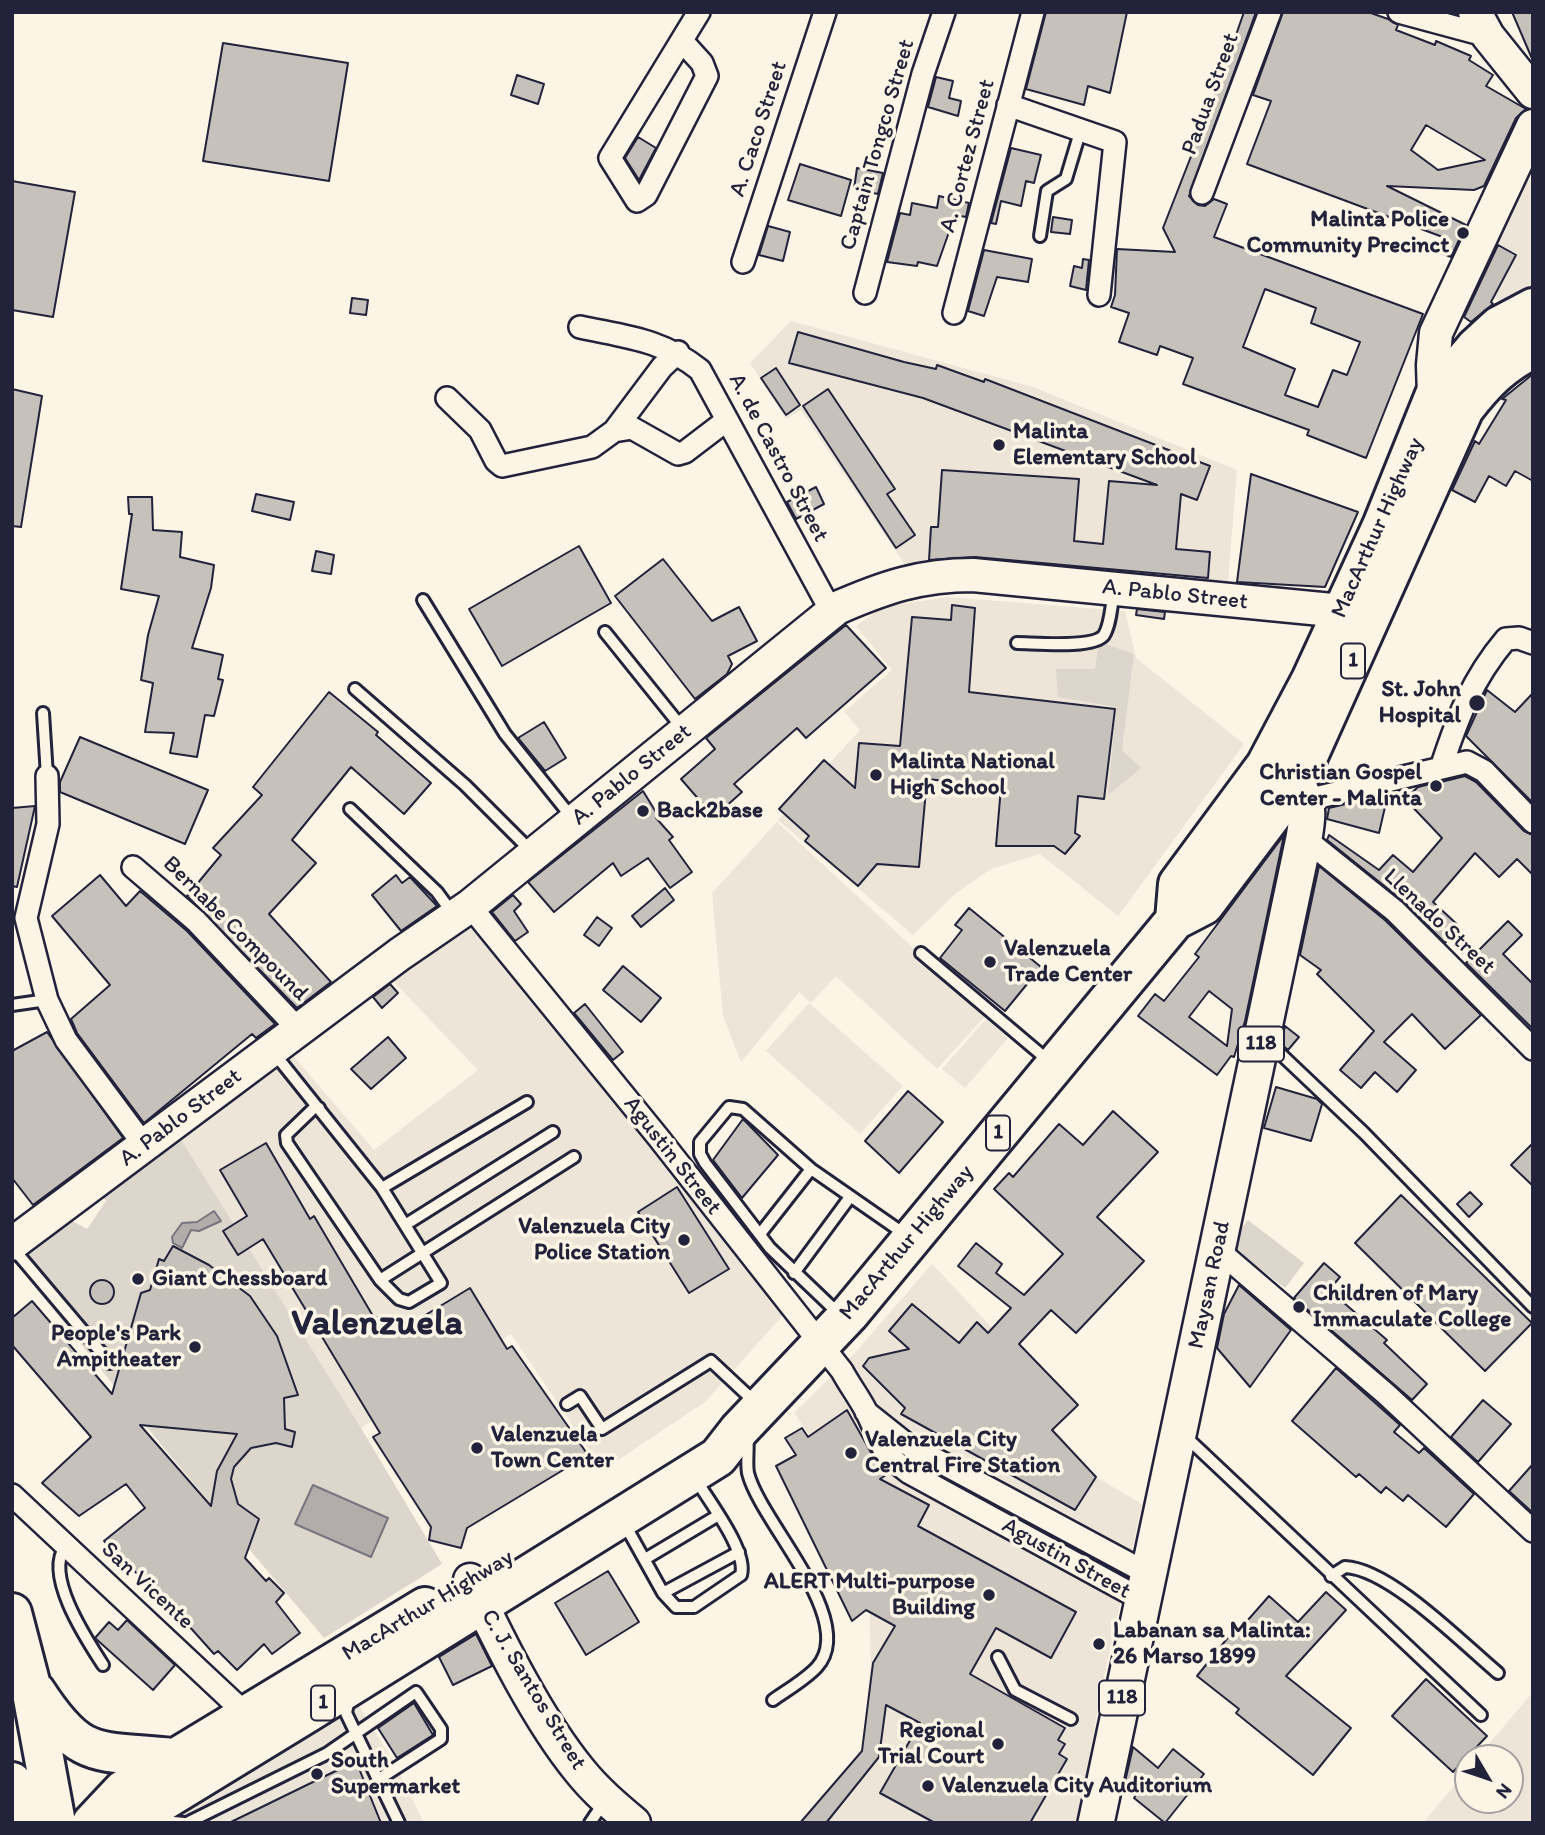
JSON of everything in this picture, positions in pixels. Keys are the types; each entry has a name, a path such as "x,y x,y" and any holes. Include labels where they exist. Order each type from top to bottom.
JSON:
{"highway":[{"name":"MacArthur Highway","path":"127,1821 364,1677 472,1586 621,1517 718,1457 748,1421 833,1332 1175,920 1204,905 1289,781 1416,480 1434,397 1476,347 1499,326 1533,308"},
{"name":"MacArthur Highway","path":"1416,480 1476,393 1502,367 1533,349"},
{"name":"MacArthur Highway","path":"1289,781 1342,611 1395,531"},
{"name":"MacArthur Highway","path":"92,1823 123,1790 172,1758 472,1586 706,1437 748,1421"},
{"path":"12,1613 32,1696 56,1823"},
{"path":"12,1747 27,1730 32,1696"},
{"path":"32,1696 80,1745 96,1750 172,1758"},
{"path":"12,1782 22,1823"}],"main road":[{"name":"Maysan Road","path":"1096,1823 1132,1675 1143,1586 1180,1431 1308,818 1289,781"}],"street":[{"path":"682,41 702,63 707,76 644,199 637,201 611,163 612,153 699,12"},
{"name":"A. Caco Street","path":"743,262 825,12"},
{"name":"Captain Tongco Street","path":"865,293 923,74 944,12"},
{"name":"A. Cortez Street","path":"954,313 1033,12"},
{"name":"Padua Street","path":"1202,194 1270,12"},
{"path":"1399,12 1481,24 1533,92"},
{"path":"1008,105 1115,142 1099,296"},
{"path":"1434,397 1436,333 1533,125"},
{"name":"A. de Castro Street","path":"580,327 651,342 678,352 700,370 831,611"},
{"path":"447,398 480,430 496,461 502,466 592,447 614,431 662,367 678,352"},
{"path":"614,431 632,428 678,454 685,452 727,419"},
{"name":"A. Pablo Street","path":"12,1246 144,1145 462,912 831,611 893,585 935,575 973,575 1342,611"},
{"path":"1441,768 1461,706 1494,653 1506,639 1519,638 1533,643"},
{"path":"1289,781 1315,798 1467,762 1484,771 1533,822"},
{"path":"47,776 48,824 20,915 47,1000 66,1040 144,1145"},
{"name":"Llenado Street","path":"1304,838 1395,911 1533,1049"},
{"name":"Bernabe Compound","path":"133,867 196,921 299,1030"},
{"name":"Agustin Street","path":"462,912 833,1332 866,1412 905,1443 1143,1586"},
{"path":"1218,1250 1386,1394 1533,1531"},
{"name":"San Vicente","path":"12,1495 246,1714"},
{"name":"C. J. Santos Street","path":"472,1586 550,1727 579,1770 598,1811 634,1823"}],"lane":[{"path":"1040,236 1047,191 1066,179 1081,129"},
{"path":"1017,643 1087,644 1101,639 1106,632 1115,589"},
{"path":"423,600 505,734 574,821"},
{"path":"604,632 684,731"},
{"path":"355,688 465,785 534,854"},
{"path":"43,713 47,776"},
{"path":"350,808 436,892 462,912"},
{"path":"921,953 1054,1066"},
{"path":"12,1005 47,1000"},
{"path":"1262,1036 1364,1133 1533,1307"},
{"path":"272,1050 319,1108 382,1188 441,1283 409,1302 399,1299 380,1280 287,1143 286,1135 292,1128 314,1108 319,1108"},
{"path":"382,1188 527,1102"},
{"path":"833,1332 794,1273 760,1234 700,1154 700,1142 729,1107 743,1110 811,1169 911,1239"},
{"path":"405,1225 552,1132"},
{"path":"380,1280 574,1157"},
{"path":"760,1234 811,1169"},
{"path":"794,1273 850,1197"},
{"path":"12,1246 110,1363"},
{"path":"567,1404 580,1396 603,1429 711,1361 735,1386 748,1421 750,1477 820,1605 827,1629 824,1654 816,1668 773,1700"},
{"path":"1180,1431 1481,1715"},
{"path":"621,1517 663,1593 676,1606 694,1607 741,1575 742,1559 692,1473"},
{"path":"645,1559 717,1516"},
{"path":"65,1547 59,1562 71,1611 103,1665"},
{"path":"663,1593 739,1552"},
{"path":"1331,1576 1345,1567 1370,1571 1396,1588 1498,1673"},
{"path":"998,1657 1015,1690 1071,1719"},
{"path":"364,1677 347,1701 346,1713 399,1823"},
{"path":"127,1821 186,1823 326,1754 412,1692 422,1699 441,1729 441,1739 379,1779"}],"shaded area":[{"path":"1521,175 1533,183 1533,293 1502,302 1470,284"},
{"name":"Malinta Elementary School","path":"791,321 1033,387 1237,470 1228,581 905,565 801,410 786,419 750,363"},
{"path":"947,597 1125,611 1136,658 1244,744 1118,916 1040,854 991,869 956,893 913,935 778,820 860,730 844,712 892,670 856,626 883,607"},
{"path":"1099,642 1134,654 1122,750 1141,768 1108,795 1116,707 1058,697 1056,669 1095,669"},
{"path":"777,822 986,1015 937,1069 836,976 811,1003 799,992 741,1062 723,1016 712,893"},
{"path":"471,921 672,1159 784,1314 705,1402 603,1470 511,1334 361,1428 177,1133 289,1051 374,1150 478,1070 393,981"},
{"path":"809,1003 903,1086 860,1134 766,1051"},
{"path":"986,1019 1008,1038 965,1088 942,1069"},
{"path":"177,1133 361,1428 442,1564 324,1638 163,1447 13,1259 67,1218 87,1229 106,1201 99,1193"},
{"path":"214,1211 221,1221 199,1231 191,1230 182,1248 173,1243 172,1237 182,1223 197,1222"},
{"path":"1248,1220 1304,1263 1285,1288 1229,1245"},
{"path":"932,1264 1016,1353 1001,1368 1096,1477 1142,1504 1102,1686 1077,1823 799,1823 861,1751 871,1665 868,1562 858,1505 794,1413 853,1355"},
{"path":"313,1485 388,1518 371,1557 295,1524"},
{"path":"1533,1692 1533,1823 1423,1823 1454,1786 1454,1814 1524,1814 1524,1744 1489,1744"},
{"name":"South Supermarket","path":"356,1701 394,1762 424,1823 184,1823 181,1806"}],"building":[{"path":"1046,12 1127,12 1110,93 1088,86 1084,105 1026,89"},
{"path":"1244,12 1256,12 1189,196 1198,205 1205,206 1214,199 1227,204 1214,237 1423,314 1366,458 1307,435 1309,430 1183,384 1193,358 1160,346 1157,355 1119,342 1129,313 1111,307 1115,295 1117,249 1175,252 1163,228","holes":["1265,289 1316,308 1311,323 1360,342 1347,375 1333,370 1318,407 1285,395 1295,369 1243,347"]},
{"path":"1283,12 1368,12 1398,25 1396,30 1435,45 1436,41 1471,56 1469,60 1493,75 1486,86 1526,109 1516,118 1484,186 1474,190 1387,186 1466,225 1451,257 1441,253 1448,239 1247,164 1271,101 1253,95","holes":["1426,125 1485,160 1438,170 1411,150"]},
{"path":"1512,12 1533,12 1533,61"},
{"path":"223,43 348,63 329,181 203,161"},
{"path":"517,75 544,84 538,104 511,95"},
{"path":"936,77 953,81 949,98 961,101 958,116 928,107"},
{"path":"638,137 656,148 639,180 625,158"},
{"path":"1011,148 1041,155 1034,183 1026,181 1021,206 1001,201 996,224 991,223"},
{"path":"800,164 851,180 841,216 788,200"},
{"path":"857,168 883,173 878,194 854,189"},
{"path":"12,181 75,192 53,317 12,310"},
{"path":"939,196 969,203 966,217 955,215 937,266 918,262 917,266 887,262 900,213 910,215 912,203 937,208"},
{"path":"1053,217 1072,220 1070,234 1051,232"},
{"path":"768,226 790,232 783,261 759,255"},
{"path":"1498,245 1516,255 1491,302 1493,304 1471,322 1464,317"},
{"path":"984,250 1032,259 1028,282 997,277 984,316 968,311"},
{"path":"1083,259 1089,260 1086,290 1070,286 1074,266 1082,268"},
{"path":"352,298 368,300 366,315 350,313"},
{"path":"798,332 904,362 936,369 937,365 984,382 985,379 1210,466 1197,500 1181,494 1176,549 1210,552 1208,578 975,557 929,560 931,527 938,527 942,470 1079,479 1074,541 1103,544 1109,481 1157,485 923,398 789,363"},
{"path":"776,368 800,405 786,415 761,378"},
{"path":"1533,374 1533,481 1515,471 1506,486 1489,476 1475,502 1452,490 1475,441 1479,444 1506,400 1502,399"},
{"path":"12,389 42,396 21,527 12,526"},
{"path":"828,389 895,489 887,494 915,535 896,548 803,406"},
{"path":"1251,474 1358,512 1325,587 1237,582"},
{"path":"816,487 824,504 796,519 787,502"},
{"path":"256,494 294,502 290,520 252,511"},
{"path":"128,497 152,497 153,530 182,532 180,557 214,565 211,588 192,648 223,655 218,679 223,680 214,716 205,715 197,757 170,753 174,733 145,732 153,683 141,680 148,635 159,596 121,589 132,514 129,514"},
{"path":"579,546 611,603 502,666 469,609"},
{"path":"316,551 334,555 331,574 312,571"},
{"path":"663,559 712,621 739,607 757,641 728,656 732,664 727,674 695,699 615,596"},
{"path":"952,605 975,608 969,692 1115,709 1104,799 1078,796 1075,833 1080,836 1065,854 1054,846 996,846 1001,787 927,779 919,867 877,864 858,886 805,841 809,836 779,809 824,760 855,788 859,743 900,746 912,617 951,620"},
{"path":"1137,609 1165,612 1164,619 1136,615"},
{"path":"846,625 886,668 806,738 797,728 734,784 742,792 714,817 681,779 715,749 706,738"},
{"path":"1487,690 1515,712 1533,693 1533,803 1466,736"},
{"path":"329,692 378,732 376,735 431,783 404,814 351,767 292,840 316,863 269,914 331,982 297,1008 187,896 221,855 213,848 262,795 253,787"},
{"path":"544,722 566,758 545,771 518,738"},
{"path":"80,737 208,790 185,844 60,792 60,782"},
{"path":"1465,776 1476,782 1524,831 1533,835 1533,875 1517,859 1499,877 1475,853 1433,902 1460,927 1445,943 1403,901 1327,840 1329,835 1379,870 1393,855 1413,872 1442,838 1405,799 1418,787 1430,784 1434,788 1441,782"},
{"path":"643,791 659,817 656,818 673,837 669,840 692,872 670,888 648,858 621,876 613,863 554,912 528,882"},
{"path":"1388,794 1379,833 1327,819 1329,808"},
{"path":"35,806 17,887 12,886 12,808"},
{"path":"1284,835 1245,1021 1234,1057 1231,1056 1217,1075 1138,1016 1155,994 1164,1001 1199,957 1195,954","holes":["1209,991 1232,1009 1227,1046 1189,1017"]},
{"path":"1319,866 1386,921 1481,1015 1445,1049 1412,1014 1384,1042 1416,1070 1397,1092 1375,1072 1361,1088 1340,1070 1374,1031 1317,974 1321,970 1300,955"},
{"path":"100,875 126,906 140,891 187,931 275,1024 256,1038 252,1034 144,1123 77,1033 71,1019 110,985 52,916"},
{"path":"396,875 402,883 410,877 437,906 401,931 372,895"},
{"path":"665,888 674,900 641,927 632,916"},
{"path":"513,895 521,904 514,911 528,932 515,941 492,912"},
{"name":"Valenzuela Trade Center","path":"969,908 1041,967 1005,1011 940,958 962,930 955,925"},
{"path":"597,917 612,928 599,946 584,935"},
{"path":"1508,921 1522,935 1503,954 1533,984 1533,1029 1466,963"},
{"path":"623,966 661,998 641,1022 603,990"},
{"path":"390,984 398,993 382,1008 373,997"},
{"path":"585,1004 623,1052 613,1060 574,1013"},
{"path":"1285,1026 1299,1037 1288,1050 1281,1044"},
{"path":"47,1032 123,1138 33,1205 12,1178 12,1051"},
{"path":"388,1037 406,1058 371,1089 351,1069"},
{"path":"1276,1087 1317,1099 1322,1104 1311,1141 1264,1128"},
{"path":"908,1091 943,1122 899,1173 865,1141"},
{"path":"1113,1111 1158,1152 1097,1217 1144,1261 1076,1333 1051,1310 1019,1344 1078,1405 1052,1430 1096,1477 1075,1510 901,1414 905,1408 863,1366 869,1358 909,1349 889,1331 912,1304 959,1343 977,1322 988,1333 1011,1308 958,1266 976,1243 1002,1264 996,1273 1024,1295 1063,1254 994,1189 1009,1173 1013,1177 1059,1124 1083,1145"},
{"path":"743,1119 778,1155 742,1198 713,1160"},
{"path":"266,1143 310,1219 314,1216 373,1316 404,1328 470,1288 507,1349 512,1346 588,1455 467,1528 461,1548 429,1540 431,1527 373,1437 380,1433 263,1239 238,1255 223,1231 247,1216 220,1170"},
{"path":"1533,1143 1533,1186 1511,1165"},
{"name":"Valenzuela City Police Station","path":"677,1187 729,1269 689,1293 638,1212"},
{"path":"1470,1192 1482,1204 1469,1217 1457,1204"},
{"path":"1401,1195 1532,1323 1485,1371 1355,1243"},
{"path":"173,1246 209,1265 250,1296 277,1336 298,1395 284,1398 285,1429 295,1432 292,1447 276,1443 251,1448 234,1467 231,1479 238,1504 259,1519 245,1558 266,1581 269,1578 284,1593 276,1602 300,1633 272,1654 264,1644 237,1670 218,1651 214,1654 180,1616 177,1618 164,1602 143,1586 145,1584 121,1554 119,1556 104,1541 145,1508 126,1484 79,1516 42,1483 91,1437 12,1345 12,1318 32,1301 112,1394 141,1293 150,1290 159,1259 164,1261","holes":["140,1425 237,1434 217,1471 211,1506"]},
{"path":"1324,1263 1340,1277 1329,1290 1387,1340 1384,1343 1427,1384 1412,1400 1294,1298"},
{"path":"97,1280 107,1280 114,1287 114,1297 107,1304 97,1304 90,1297 90,1287"},
{"path":"1239,1285 1291,1330 1250,1387 1217,1348 1224,1314"},
{"path":"1336,1368 1400,1425 1394,1432 1419,1453 1424,1448 1474,1494 1446,1527 1408,1495 1403,1501 1386,1487 1381,1493 1359,1474 1356,1477 1292,1421"},
{"path":"1483,1400 1511,1424 1478,1462 1451,1437"},
{"path":"847,1410 873,1456 889,1473 880,1479 929,1505 918,1526 1076,1612 1051,1658 996,1628 970,1674 1065,1728 1058,1740 1065,1744 1059,1754 1067,1759 1030,1823 935,1823 880,1793 920,1723 886,1705 879,1757 826,1823 800,1823 862,1751 873,1663 895,1626 866,1610 852,1621 776,1466 796,1455 785,1438 802,1428 808,1437"},
{"path":"1533,1464 1533,1513 1509,1491"},
{"path":"608,1571 639,1622 586,1655 555,1603"},
{"path":"1326,1592 1346,1610 1286,1676 1351,1728 1313,1775 1236,1713 1239,1709 1197,1676 1230,1635 1233,1637 1269,1596 1298,1622"},
{"path":"127,1620 175,1665 153,1690 95,1638 109,1622 118,1630"},
{"path":"476,1634 492,1666 453,1685 439,1657"},
{"path":"1426,1679 1487,1736 1479,1744 1454,1744 1453,1772 1392,1716"},
{"path":"414,1703 433,1735 397,1758 378,1728"},
{"path":"1133,1747 1158,1768 1173,1749 1204,1774 1165,1823 1134,1798 1136,1795 1124,1786"},
{"name":"South Supermarket","path":"356,1761 381,1823 229,1823"}],"place":[{"name":"Malinta Police Community Precinct","path":"1463,233"},
{"name":"Malinta Elementary School","path":"999,445"},
{"name":"St. John Hospital","path":"1477,703"},
{"name":"Malinta National High School","path":"876,775"},
{"name":"Christian Gospel Center - Malinta","path":"1436,786"},
{"name":"Back2base","path":"643,811"},
{"name":"Valenzuela Trade Center","path":"990,962"},
{"name":"Valenzuela City Police Station","path":"684,1240"},
{"name":"Giant Chessboard","path":"138,1279"},
{"name":"Children of Mary Immaculate College","path":"1299,1307"},
{"name":"People's Park Ampitheater","path":"195,1347"},
{"name":"Valenzuela Town Center","path":"477,1448"},
{"name":"Valenzuela City Central Fire Station","path":"851,1453"},
{"name":"ALERT Multi-purpose Building","path":"989,1595"},
{"name":"Labanan sa Malinta: 26 Marso 1899","path":"1099,1644"},
{"name":"Regional Trial Court","path":"998,1744"},
{"name":"South Supermarket","path":"317,1774"},
{"name":"Valenzuela City Auditorium","path":"928,1786"}],"district":[{"name":"Valenzuela","path":"377,1325"}]}
